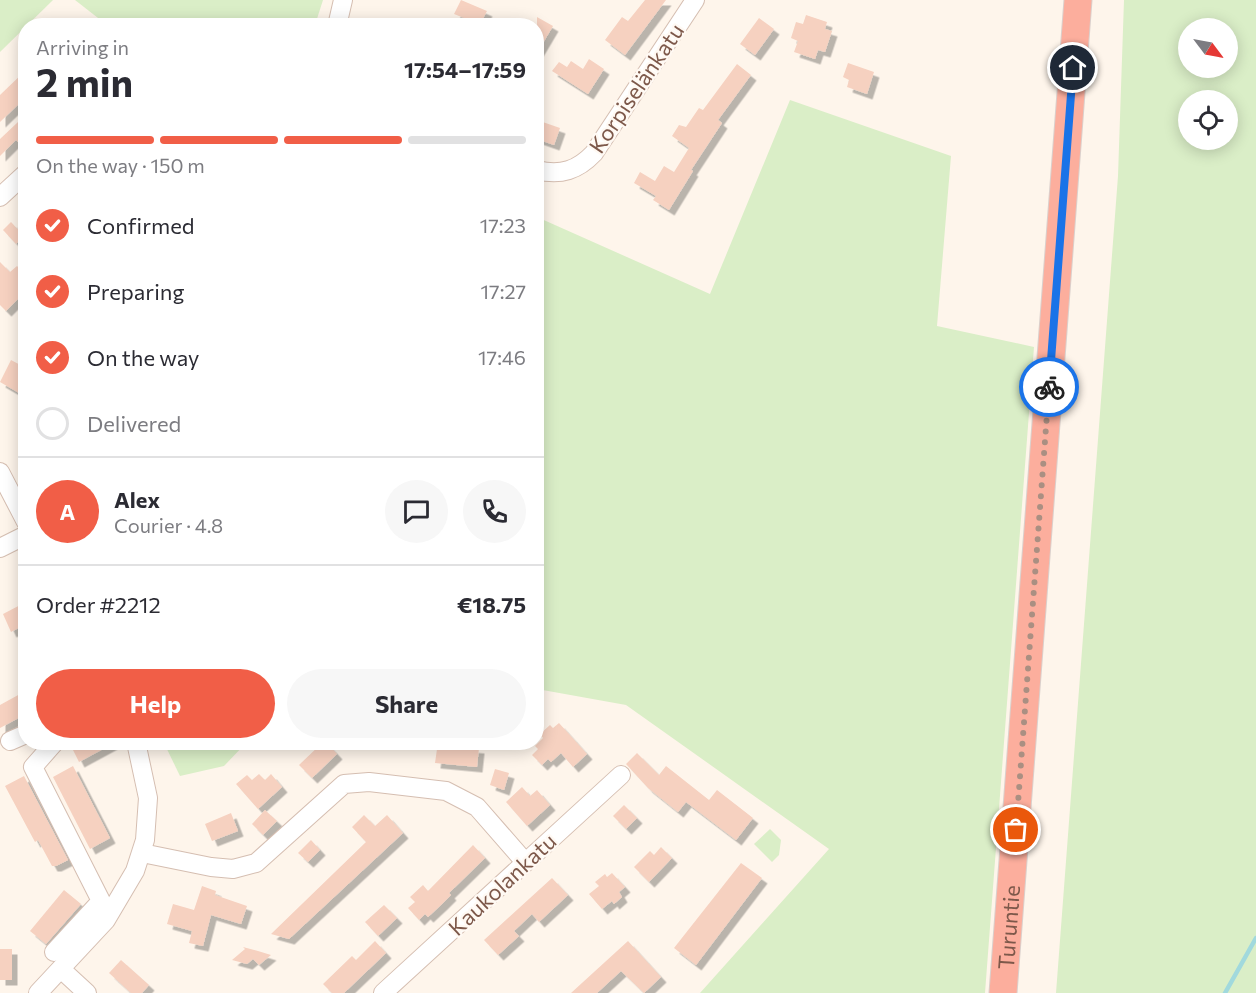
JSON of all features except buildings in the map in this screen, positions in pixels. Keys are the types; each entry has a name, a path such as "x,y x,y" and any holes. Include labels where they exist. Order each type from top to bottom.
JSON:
{"highway":[{"name":"Turuntie","path":"1003,993 1078,0"}],"street":[{"path":"339,18 343,0"},
{"name":"Korpiselänkatu","path":"544,171 565,173 586,161 594,153 695,0"},
{"path":"0,197 18,180"},
{"path":"0,472 18,507"},
{"path":"0,548 18,539"},
{"path":"48,750 33,767 101,900 54,952"},
{"path":"38,993 62,970 117,905 142,853 148,821 148,798 138,750"},
{"name":"Kaukolankatu","path":"392,990 525,862 621,775"},
{"path":"142,853 233,869 256,863 344,784 369,782 446,790 477,807 525,862"},
{"path":"62,970 87,993"}],"green space":[{"path":"0,0 53,0 35,18 18,18 18,34 0,52"},
{"path":"75,0 323,0 317,18 98,18"},
{"path":"1124,0 1256,0 1256,993 1056,993 1118,176"},
{"path":"790,100 951,156 937,326 1034,347 985,993 700,993 829,849 626,705 544,690 544,220 710,294"},
{"path":"167,750 239,750 224,766 180,776"},
{"path":"770,829 781,840 779,855 772,862 754,844"}],"waterway":[{"path":"1225,993 1256,938"}],"way so far":[{"path":"1016,830 1049,387"}],"route":[{"path":"1049,387 1073,68"}]}
